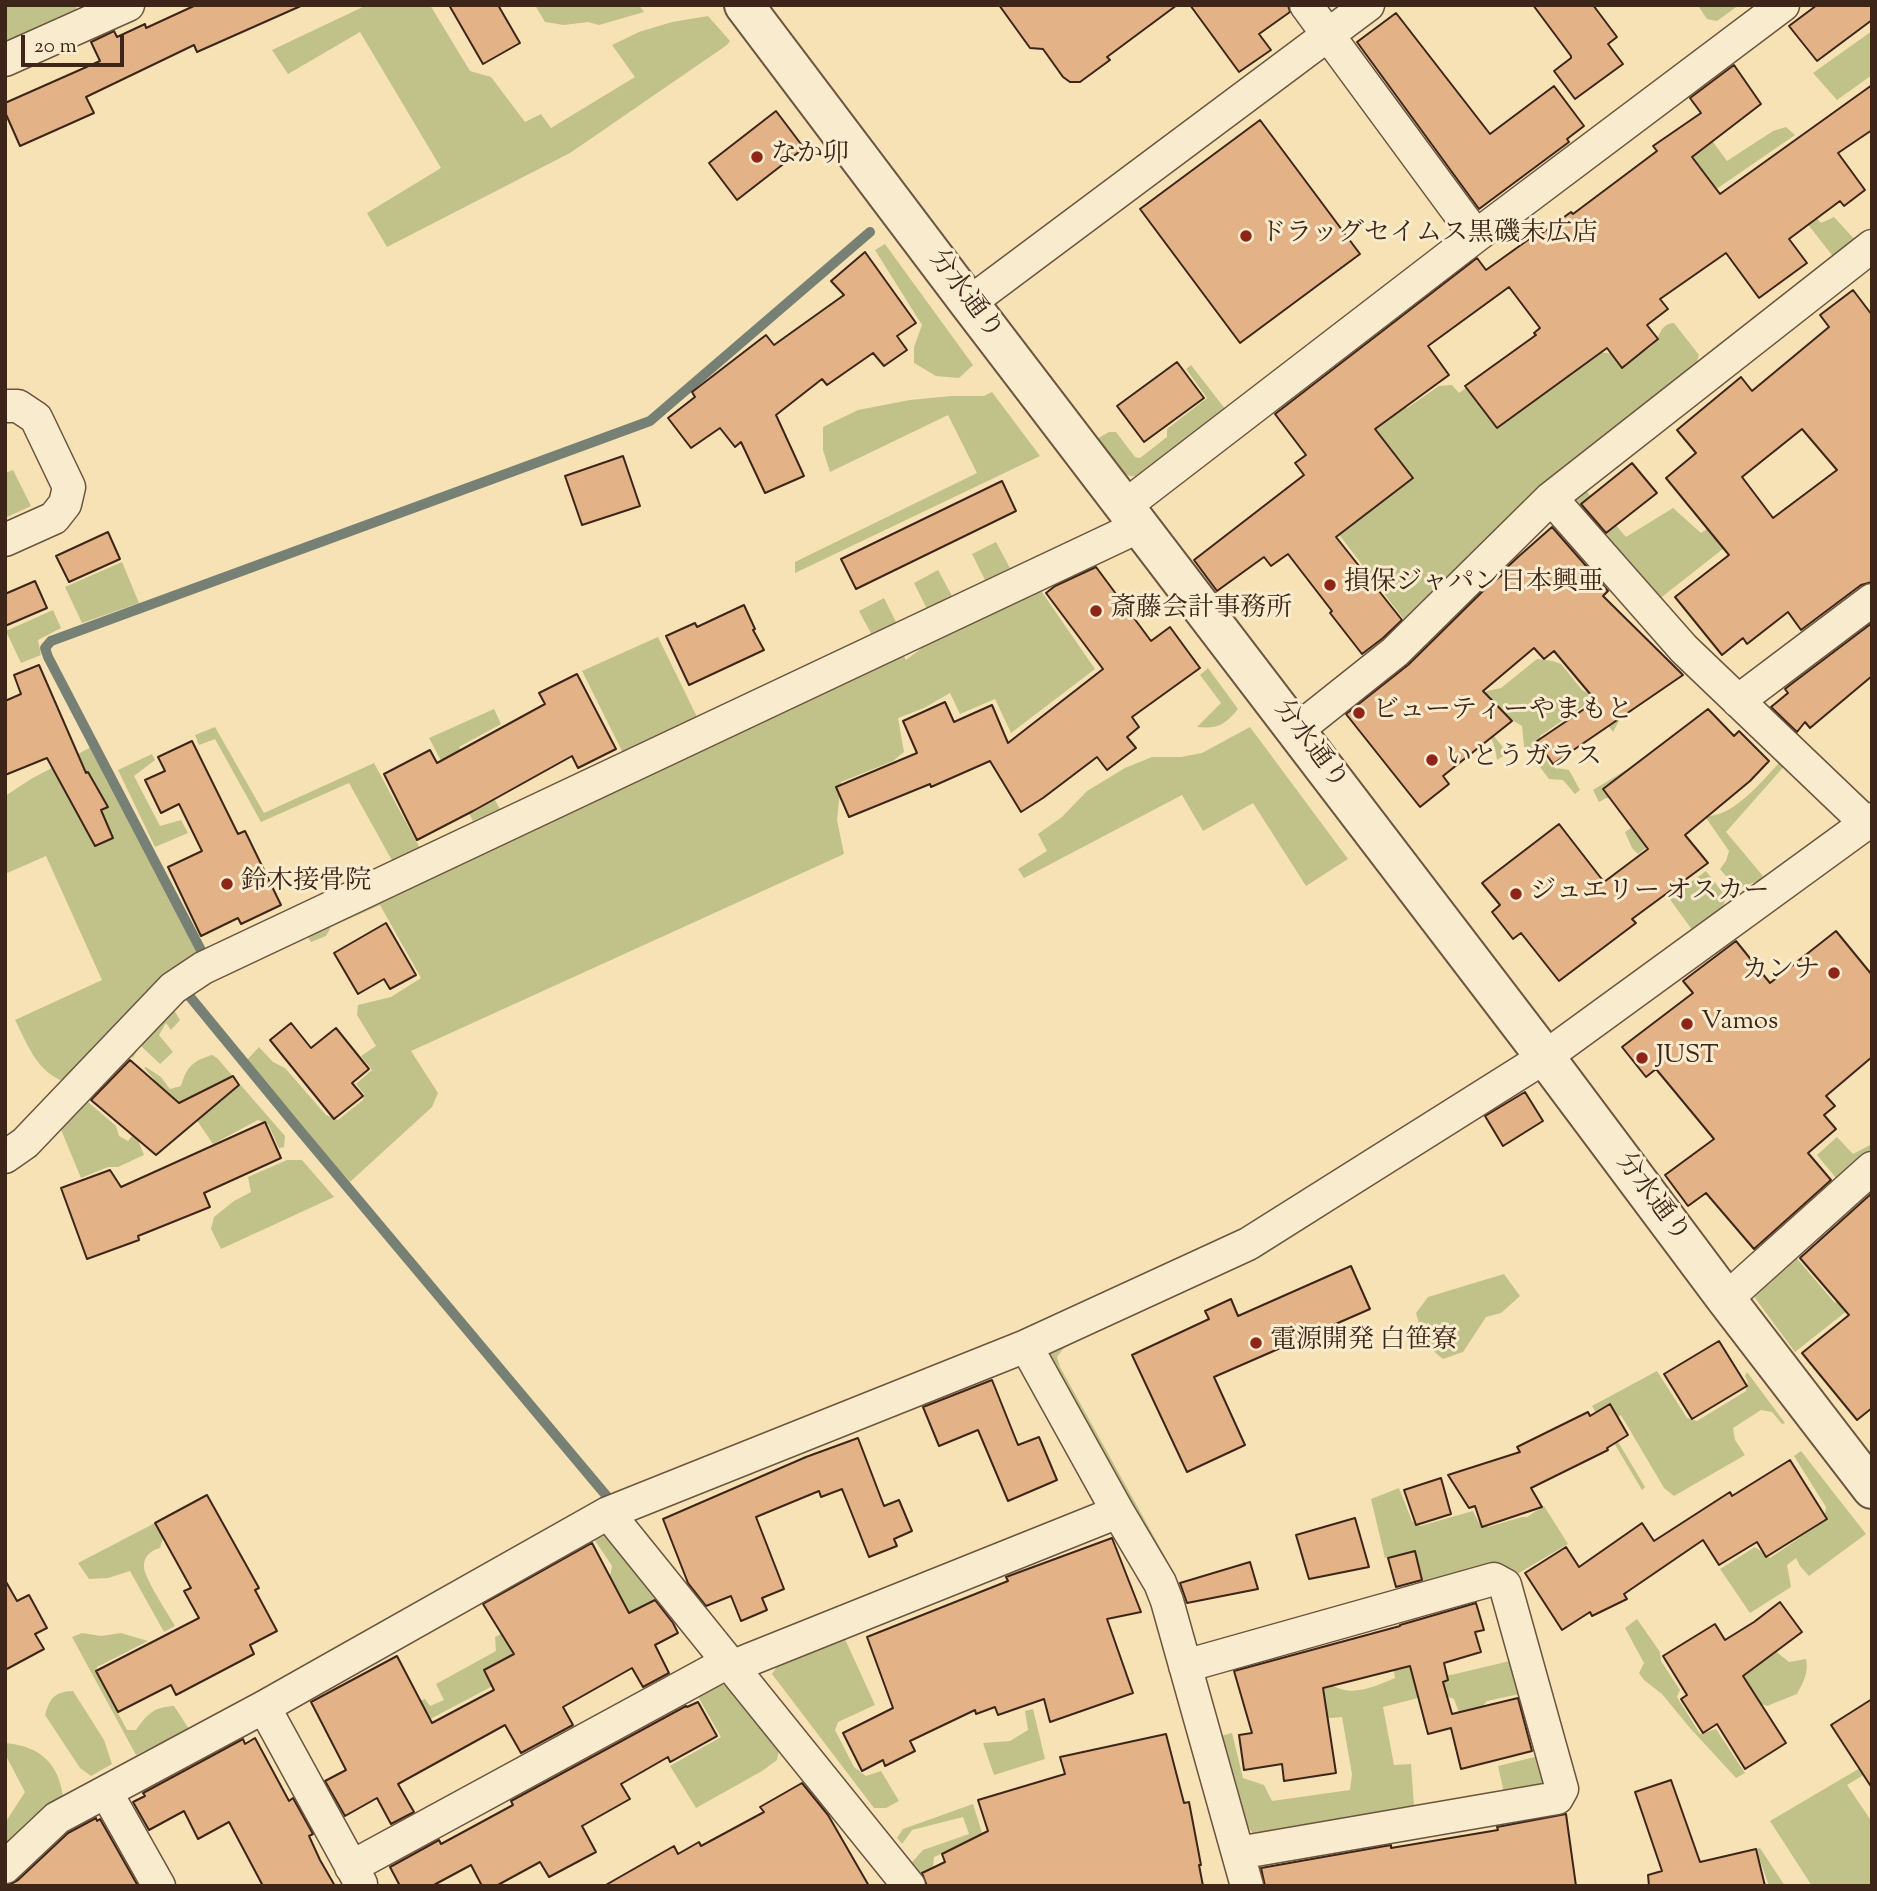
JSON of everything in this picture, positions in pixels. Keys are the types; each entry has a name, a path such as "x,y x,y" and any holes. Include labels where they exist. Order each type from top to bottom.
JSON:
{"street":[{"path":"5,60 128,5"},
{"name":"分水通り","path":"744,5 1872,1489"},
{"path":"1306,5 1476,236"},
{"path":"969,303 1368,5"},
{"path":"5,1157 25,1143 173,988 203,968 1133,516 1476,236 1783,5"},
{"path":"1297,730 1395,652 1551,498 1872,246"},
{"path":"5,406 18,406 36,418 69,486 65,504 54,518 5,540"},
{"path":"5,1867 57,1818 264,1707 608,1513 1026,1346 1248,1244 1545,1057 1869,821 1684,649 1551,498"},
{"path":"1738,701 1872,600"},
{"path":"1726,1299 1872,1168"},
{"path":"1026,1346 1160,1583 1248,1886"},
{"path":"264,1707 356,1876 730,1665 1118,1512"},
{"path":"608,1513 909,1886"},
{"path":"1185,1666 1494,1579 1505,1585 1562,1789 1557,1798 1238,1853"},
{"path":"106,1792 159,1886"}],"green space":[{"path":"5,5 75,5 79,15 5,49"},
{"path":"367,5 430,5 470,71 491,77 525,122 541,114 551,128 635,77 612,45 639,32 672,22 708,16 730,41 570,153 387,247 367,213 441,168 360,32 288,74 272,50"},
{"path":"535,5 639,5 644,12 599,25 588,22 564,25 545,22"},
{"path":"1739,5 1717,21 1707,19 1699,7"},
{"path":"1872,31 1872,75 1837,100 1813,73"},
{"path":"1702,127 1727,161 1773,131 1786,127 1795,135 1715,190 1681,144"},
{"path":"1802,202 1821,223 1834,217 1857,242 1835,259 1795,208"},
{"path":"885,244 973,365 959,378 936,376 914,363 914,347 922,325 875,250"},
{"path":"1674,323 1699,355 1695,368 1408,625 1312,499 1324,460 1396,414 1376,382 1382,379 1407,408 1439,386 1452,385 1459,393 1534,339 1592,351 1638,353 1652,346 1665,326"},
{"path":"1191,365 1226,410 1139,477 1124,475 1097,439 1109,432 1116,432 1135,457 1140,458 1167,437 1167,429 1207,398 1186,369"},
{"path":"992,392 1040,456 795,573 795,562 977,473 948,415 830,472 823,450 823,427 858,410 910,400 984,396"},
{"path":"13,470 31,506 5,518 5,473"},
{"path":"1583,487 1626,537 1673,508 1701,533 1735,510 1752,526 1658,600 1567,502"},
{"path":"996,542 1010,568 985,580 972,554"},
{"path":"122,562 139,603 82,623 65,587"},
{"path":"938,570 952,596 927,609 914,583"},
{"path":"1037,585 1095,669 1011,733 995,699 960,714 950,693 924,708 898,718 904,752 893,761 841,782 837,820 844,854 411,1051 438,1093 432,1107 350,1182 246,1061 259,1047 273,1062 285,1068 326,1115 338,1120 363,1100 364,1094 356,1084 372,1070 361,1056 376,1046 357,1015 358,1005 391,997 421,978 380,905 331,927 326,936 311,942 304,931 898,645 906,660 922,648 917,640"},
{"path":"884,598 897,624 873,637 859,611"},
{"path":"53,610 61,628 38,640 41,655 21,663 6,631"},
{"path":"658,637 698,719 624,755 582,671"},
{"path":"1537,659 1561,664 1582,690 1619,710 1620,719 1613,732 1595,707 1585,705 1540,736 1538,748 1551,767 1569,770 1580,790 1575,794 1563,780 1549,779 1524,746 1522,726 1507,717 1493,735 1508,753 1497,760 1491,737 1469,705 1487,691 1501,688"},
{"path":"1208,668 1238,709 1220,725 1197,727 1221,703 1200,675"},
{"path":"494,709 501,724 459,747 479,788 487,786 500,809 473,821 429,738"},
{"path":"215,727 264,813 374,763 422,852 394,864 349,783 261,822 215,739 199,745 195,735"},
{"path":"1250,727 1348,859 1306,886 1253,803 1203,831 1182,795 1024,878 1018,869 1047,851 1038,834 1062,817 1087,791 1125,768 1152,757 1181,757 1202,753"},
{"path":"93,746 199,953 164,978 76,1074 60,1080 38,1062 15,1020 102,980 46,856 5,874 5,796"},
{"path":"152,754 155,760 134,776 160,826 181,820 188,833 155,847 118,770"},
{"path":"1663,754 1684,793 1709,816 1719,814 1739,803 1780,762 1787,763 1726,832 1768,882 1758,881 1737,889 1720,869 1729,851 1702,812 1691,814 1638,854 1632,848 1625,832 1669,803 1612,798 1599,802 1593,790 1636,764"},
{"path":"1706,871 1726,897 1723,908 1693,931 1669,898"},
{"path":"174,1010 180,1020 171,1030 166,1023 159,1035 173,1052 160,1064 140,1045 133,1058 129,1055 88,1102 116,1126 119,1136 128,1141 154,1086 154,1079 144,1068 161,1077 170,1089 181,1086 188,1069 195,1062 212,1055 285,1136 284,1147 279,1148 268,1124 258,1120 213,1144 196,1119 140,1134 139,1143 144,1155 118,1167 108,1167 81,1178 57,1120"},
{"path":"1837,1137 1853,1154 1872,1144 1872,1151 1836,1178 1817,1155"},
{"path":"287,1160 302,1160 334,1197 221,1249 211,1229 214,1217 251,1192 248,1177"},
{"path":"1322,1207 1327,1215 1261,1257 1076,1341 1063,1349 1057,1357 1060,1367 1172,1569 1166,1570 1051,1367 1050,1354 1058,1342"},
{"path":"1793,1254 1835,1303 1872,1272 1872,1291 1795,1352 1755,1298 1757,1287"},
{"path":"1504,1274 1520,1296 1501,1313 1486,1317 1463,1352 1443,1359 1425,1344 1416,1313 1428,1297"},
{"path":"1657,1371 1687,1418 1697,1421 1746,1391 1747,1372 1785,1423 1782,1424 1772,1412 1761,1410 1733,1428 1735,1440 1745,1455 1674,1496 1664,1488 1621,1415 1608,1425 1645,1487 1642,1490 1592,1406"},
{"path":"1801,1451 1866,1534 1809,1576 1796,1558 1787,1565 1791,1587 1750,1613 1720,1569 1755,1547 1770,1558 1824,1521 1826,1507 1794,1456"},
{"path":"1399,1488 1412,1521 1420,1526 1473,1511 1479,1523 1488,1527 1527,1517 1544,1506 1568,1544 1512,1577 1507,1569 1496,1564 1424,1584 1415,1551 1385,1558 1371,1499"},
{"path":"155,1523 163,1538 160,1548 146,1557 144,1567 152,1588 175,1626 164,1632 130,1571 108,1578 89,1579 78,1563"},
{"path":"607,1535 659,1598 417,1726 409,1706 425,1699 430,1706 444,1700 436,1684 496,1651 495,1637 610,1577 612,1566 594,1539"},
{"path":"1637,1619 1660,1652 1661,1661 1680,1690 1677,1697 1700,1734 1716,1729 1745,1773 1736,1778 1662,1694 1639,1673 1644,1663 1625,1628"},
{"path":"82,1633 101,1636 121,1633 148,1641 97,1667 96,1672 127,1730 136,1730 156,1710 174,1706 189,1729 136,1755 72,1637"},
{"path":"1732,1636 1768,1645 1789,1662 1806,1659 1806,1673 1797,1694 1767,1706 1708,1685 1724,1639"},
{"path":"844,1637 875,1705 838,1722 835,1730 854,1767 866,1776 881,1771 899,1801 886,1808 874,1808 772,1674 778,1665 807,1655"},
{"path":"1401,1645 1413,1672 1451,1675 1514,1660 1524,1693 1487,1701 1480,1710 1460,1715 1454,1699 1437,1693 1383,1707 1394,1765 1411,1764 1414,1806 1409,1813 1254,1835 1242,1819 1217,1737 1232,1733 1243,1778 1264,1785 1272,1801 1350,1790 1352,1774 1342,1717 1277,1723 1328,1673 1333,1686 1348,1691 1364,1689 1395,1678 1390,1647"},
{"path":"716,1685 727,1685 779,1749 777,1760 762,1771 696,1808 670,1766 721,1737 697,1695"},
{"path":"73,1691 104,1740 112,1764 91,1776 80,1768 45,1715 54,1697"},
{"path":"1033,1709 1045,1759 994,1775 983,1743 1010,1741 1028,1730 1025,1711"},
{"path":"5,1743 28,1748 45,1758 57,1774 63,1796 33,1817 5,1844 5,1823 25,1792 5,1754"},
{"path":"1543,1755 1550,1777 1543,1789 1505,1797 1498,1766"},
{"path":"1872,1761 1872,1770 1847,1785 1872,1822 1872,1886 1812,1886 1770,1821"},
{"path":"973,1804 983,1836 934,1857 931,1886 912,1862 923,1850 969,1834 963,1817 912,1830 902,1844 897,1838 903,1829"},
{"path":"1760,1848 1785,1886 1769,1886 1756,1849"}],"building":[{"path":"196,5 303,5 197,52 194,45 86,97 94,113 20,146 5,112 5,103 100,61 91,42 114,31 117,37 145,24 146,28"},
{"path":"449,5 498,5 520,43 483,64"},
{"path":"999,5 1177,5 1107,57 1110,60 1080,82 1070,82 1063,77 1043,49 1030,48"},
{"path":"1190,5 1288,5 1290,12 1259,34 1271,50 1239,72"},
{"path":"1533,5 1593,5 1617,37 1608,44 1623,64 1575,99 1554,71 1571,56"},
{"path":"1817,5 1872,5 1872,20 1817,61 1789,26"},
{"path":"1396,13 1490,134 1554,86 1584,126 1567,139 1569,142 1479,209 1357,42"},
{"path":"1734,65 1761,104 1692,157 1720,194 1872,85 1872,130 1838,153 1865,190 1844,206 1840,201 1789,239 1807,263 1759,298 1726,253 1660,299 1668,309 1647,325 1658,339 1622,368 1607,348 1497,428 1465,386 1536,335 1534,333 1540,328 1509,287 1428,346 1449,375 1375,429 1413,478 1336,537 1402,620 1362,654 1288,554 1271,566 1264,557 1217,591 1194,560 1304,475 1295,463 1306,455 1275,414 1477,258 1486,270 1532,237 1534,239 1571,212 1573,214 1657,151 1653,146 1701,113 1690,98"},
{"path":"776,111 804,148 737,200 709,163"},
{"path":"1260,120 1360,254 1240,343 1140,209"},
{"path":"865,252 916,323 897,336 907,350 884,366 873,353 827,385 822,379 776,415 804,476 765,493 741,442 735,447 720,428 691,448 668,418 695,397 692,392 766,335 774,345 844,295 831,281"},
{"path":"1853,290 1872,315 1872,582 1861,585 1801,630 1788,612 1747,644 1743,638 1722,655 1675,597 1729,555 1666,478 1696,453 1677,430 1741,377 1752,391 1829,327 1820,315","holes":["1802,429 1837,470 1773,518 1742,477"]},
{"path":"1177,362 1204,398 1144,442 1117,406"},
{"path":"623,456 640,506 582,525 565,476"},
{"path":"1632,463 1657,493 1606,533 1581,504"},
{"path":"1002,481 1016,511 856,589 841,559"},
{"path":"1552,527 1608,591 1603,596 1683,675 1553,764 1537,741 1596,701 1554,651 1544,659 1534,648 1483,691 1512,721 1443,776 1449,784 1420,807 1346,714 1408,665 1503,574 1502,572"},
{"path":"108,532 120,559 69,582 56,556"},
{"path":"1096,567 1151,641 1170,627 1200,668 1132,717 1139,727 1127,737 1136,748 1107,770 1097,757 1021,812 990,761 931,787 930,784 849,817 836,787 917,753 903,721 945,702 954,722 992,705 1008,743 1103,669 1046,593"},
{"path":"35,581 47,608 5,626 5,594"},
{"path":"744,605 764,650 689,685 666,636 695,623 697,627"},
{"path":"1872,623 1872,676 1810,728 1805,722 1797,732 1771,707 1788,693 1785,689"},
{"path":"39,665 86,773 88,772 108,807 101,810 113,838 95,846 47,758 5,775 5,701 21,694 14,675"},
{"path":"577,674 616,749 578,768 572,756 417,840 384,774 430,750 437,763 545,704 539,693"},
{"path":"1708,709 1734,736 1739,731 1769,761 1750,781 1685,835 1708,863 1632,919 1636,923 1559,981 1521,933 1513,939 1492,912 1500,905 1482,883 1559,824 1604,882 1648,849 1603,789"},
{"path":"192,741 238,834 245,831 281,905 241,924 238,918 201,936 168,867 202,851 179,804 161,813 145,780 165,771 158,757"},
{"path":"386,923 416,975 390,989 384,979 358,994 334,953"},
{"path":"1836,931 1872,975 1872,1057 1826,1096 1835,1106 1824,1115 1836,1129 1808,1153 1831,1180 1754,1249 1706,1193 1688,1206 1665,1175 1714,1139 1656,1069 1646,1077 1622,1047 1693,993 1683,981 1736,941 1770,983"},
{"path":"291,1023 311,1048 336,1028 369,1069 352,1083 363,1096 334,1119 270,1040"},
{"path":"130,1060 179,1103 233,1076 239,1085 156,1155 91,1100"},
{"path":"1525,1092 1543,1121 1503,1146 1485,1116"},
{"path":"265,1122 281,1158 204,1193 210,1207 138,1236 139,1240 87,1259 61,1188 110,1170 121,1187"},
{"path":"1872,1193 1872,1408 1857,1420 1802,1353 1849,1315 1800,1258"},
{"path":"1351,1266 1370,1309 1214,1377 1245,1445 1187,1472 1132,1355 1209,1319 1205,1311 1231,1299 1238,1316"},
{"path":"1719,1341 1747,1386 1692,1419 1664,1374"},
{"path":"992,1380 1018,1445 1039,1437 1057,1480 1008,1501 978,1430 939,1446 923,1407"},
{"path":"1610,1404 1628,1435 1607,1448 1608,1450 1531,1488 1542,1507 1482,1527 1475,1506 1469,1508 1448,1475 1520,1452 1517,1447 1588,1412 1590,1416"},
{"path":"858,1438 884,1506 899,1500 912,1531 894,1539 897,1546 869,1557 842,1489 821,1497 819,1491 756,1517 784,1589 762,1598 767,1610 741,1621 731,1596 706,1606 688,1583 663,1519 806,1457"},
{"path":"1790,1460 1827,1519 1766,1557 1757,1542 1719,1565 1703,1540 1624,1594 1627,1599 1592,1616 1590,1612 1562,1630 1525,1573 1566,1547 1579,1567 1642,1523 1654,1541 1730,1492 1732,1496"},
{"path":"1441,1478 1451,1514 1416,1525 1404,1490"},
{"path":"207,1495 259,1588 255,1590 277,1631 250,1645 254,1654 176,1695 171,1685 118,1712 96,1671 199,1618 184,1591 191,1588 155,1523"},
{"path":"1355,1518 1369,1567 1309,1579 1296,1535"},
{"path":"1112,1538 1141,1612 1107,1619 1133,1693 1050,1722 1044,1699 998,1715 995,1707 976,1714 975,1710 910,1741 915,1751 885,1766 883,1760 862,1771 843,1733 893,1708 867,1637 1008,1581 1006,1577"},
{"path":"592,1543 629,1613 655,1600 673,1623 678,1633 655,1645 669,1673 643,1687 632,1668 563,1707 573,1725 521,1753 505,1725 398,1784 414,1812 391,1824 377,1798 345,1816 325,1781 346,1770 311,1702 397,1656 432,1723 494,1690 484,1670 514,1654 483,1604"},
{"path":"1415,1551 1422,1580 1396,1587 1388,1558"},
{"path":"1250,1562 1258,1589 1187,1603 1180,1583"},
{"path":"5,1580 17,1601 29,1595 47,1628 35,1634 44,1649 5,1670"},
{"path":"1780,1602 1802,1632 1743,1676 1786,1743 1745,1769 1717,1724 1703,1733 1681,1699 1687,1695 1663,1656 1715,1624 1725,1640"},
{"path":"1476,1603 1484,1630 1475,1632 1481,1652 1444,1663 1448,1680 1443,1682 1452,1714 1518,1698 1532,1751 1461,1769 1451,1728 1428,1734 1410,1666 1323,1688 1336,1773 1284,1781 1282,1764 1244,1770 1239,1735 1252,1733 1234,1671"},
{"path":"1872,1699 1872,1788 1831,1725"},
{"path":"698,1702 717,1736 670,1762 668,1757 621,1784 630,1799 582,1826 596,1852 549,1877 540,1862 496,1886 482,1886 471,1865 432,1886 400,1886 390,1867 439,1840 441,1844 513,1805 511,1801"},
{"path":"1166,1734 1184,1803 1189,1802 1203,1886 927,1886 922,1873 945,1862 942,1854 988,1831 978,1800 1065,1774 1060,1757"},
{"path":"255,1738 289,1801 293,1798 313,1834 309,1836 335,1886 263,1886 229,1822 198,1839 184,1811 149,1830 133,1802 145,1796 143,1793 243,1739 245,1744"},
{"path":"1671,1780 1700,1862 1756,1849 1765,1886 1649,1886 1648,1875 1662,1871 1635,1792"},
{"path":"802,1783 828,1815 869,1886 604,1886 674,1846 678,1854 699,1842 701,1846 764,1812 760,1807"},
{"path":"1566,1814 1576,1886 1265,1886 1261,1868 1391,1845 1391,1848 1498,1830 1497,1827"},
{"path":"96,1818 97,1821 100,1819 138,1886 7,1886 18,1880 68,1833"}],"waterway":[{"path":"204,956 48,657 45,648 51,641 650,421 870,232"},
{"path":"186,992 615,1506"}],"place":[{"name":"なか卯","path":"757,157"},
{"name":"ドラッグセイムス黒磯末広店","path":"1246,236"},
{"name":"損保ジャパン日本興亜","path":"1330,585"},
{"name":"斎藤会計事務所","path":"1096,611"},
{"name":"ビューティーやまもと","path":"1359,713"},
{"name":"いとうガラス","path":"1432,760"},
{"name":"鈴木接骨院","path":"227,884"},
{"name":"ジュエリー オスカー","path":"1516,894"},
{"name":"カンナ","path":"1834,973"},
{"name":"Vamos","path":"1687,1024"},
{"name":"JUST","path":"1642,1058"},
{"name":"電源開発 白笹寮","path":"1256,1343"}]}
